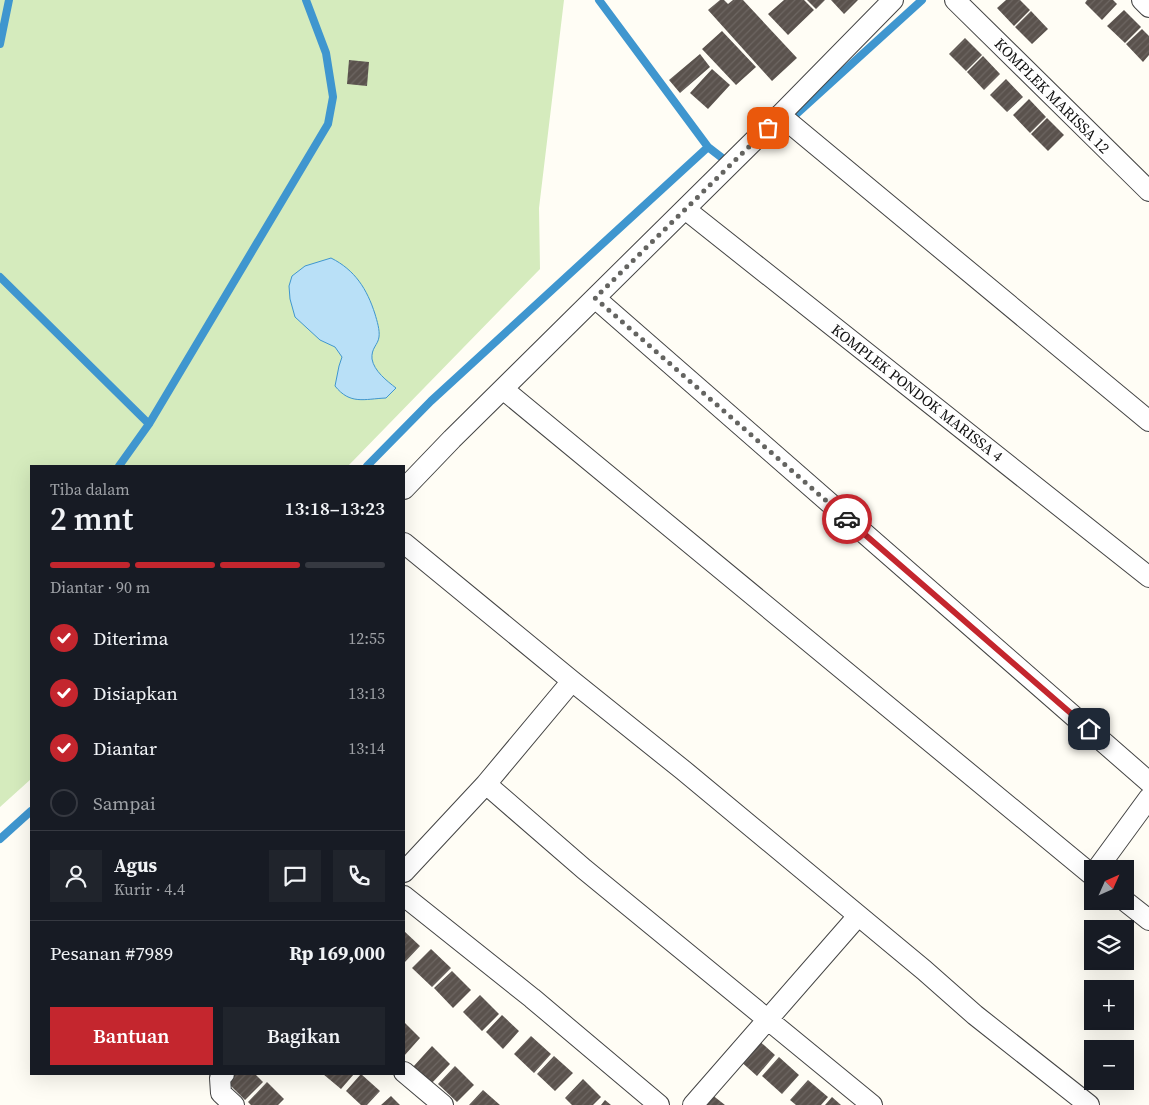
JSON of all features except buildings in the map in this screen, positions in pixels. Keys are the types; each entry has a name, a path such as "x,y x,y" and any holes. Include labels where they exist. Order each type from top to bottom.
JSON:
{"street":[{"path":"405,488 452,439 780,116 893,0"},
{"name":"KOMPLEK MARISSA 12","path":"955,0 1149,191"},
{"path":"1142,0 1149,7"},
{"path":"780,116 1149,421"},
{"name":"KOMPLEK PONDOK MARISSA 4","path":"685,209 1149,577"},
{"path":"595,298 1149,782"},
{"path":"503,389 1084,868"},
{"path":"405,544 684,770 924,970 975,1015 1089,1105"},
{"path":"405,871 486,784 572,681"},
{"path":"486,784 584,868 872,1105"},
{"path":"1104,860 1149,798"},
{"path":"405,897 532,998 659,1105"},
{"path":"1134,908 1149,920"},
{"path":"693,1105 858,916"},
{"path":"405,1073 443,1105"},
{"path":"223,1075 220,1078 221,1093 234,1105"}],"green space":[{"path":"0,0 564,0 539,208 540,269 349,465 30,465 30,780 0,807"}],"water":[{"path":"331,258 353,274 364,288 372,305 379,328 378,340 373,352 373,363 381,375 396,388 386,398 358,400 341,392 335,386 342,357 335,347 320,340 295,317 289,286 292,276 305,266"}],"waterway":[{"path":"0,44 9,0"},
{"path":"120,465 149,424 328,124 333,97 326,53 306,0"},
{"path":"599,0 708,147 730,164"},
{"path":"770,138 922,0"},
{"path":"368,465 431,401 708,147"},
{"path":"0,277 149,424"},
{"path":"0,839 30,812"}],"way so far":[{"path":"768,128 595,298 847,519"}],"route":[{"path":"847,519 1089,729"}]}
